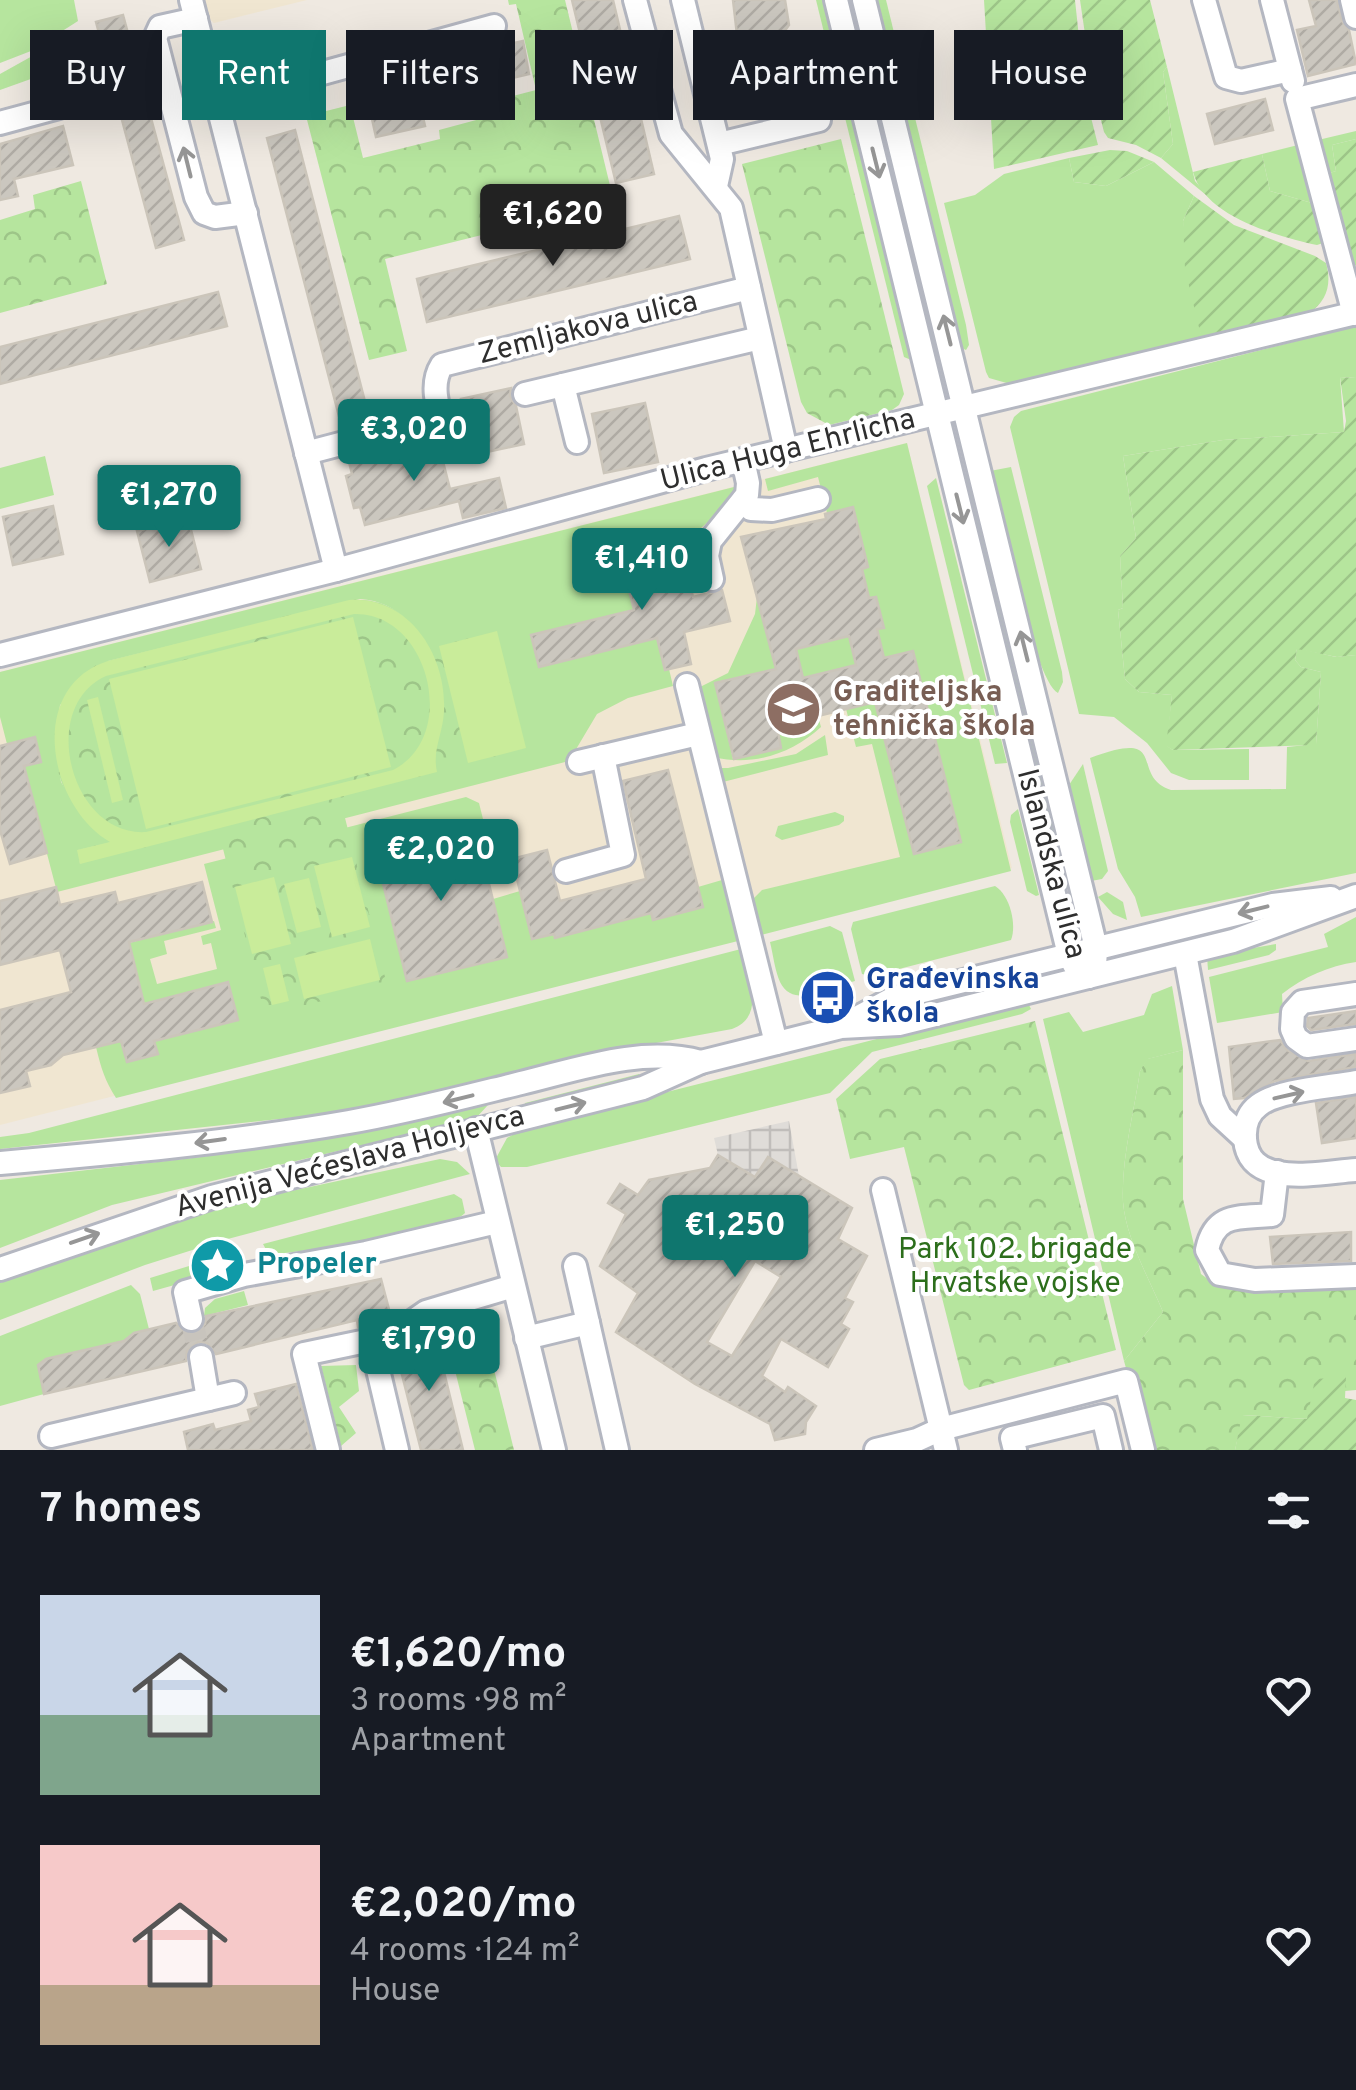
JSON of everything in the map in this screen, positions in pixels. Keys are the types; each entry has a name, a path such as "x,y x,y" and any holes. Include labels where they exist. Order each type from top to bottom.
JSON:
{"street":[{"path":"635,0 670,134 731,208 786,450"},
{"path":"683,0 718,144 722,169 716,186"},
{"name":"Islandska ulica","path":"836,0 1068,955 1077,970 1088,977 1095,967 1096,948 864,0"},
{"path":"1204,0 1226,77 1241,82 1290,70"},
{"path":"1272,0 1355,313"},
{"path":"1352,0 1356,17"},
{"path":"194,10 160,27 155,38 168,89 204,214 215,218 246,213"},
{"path":"326,72 494,26"},
{"path":"1298,99 1356,85"},
{"path":"0,123 30,115"},
{"path":"222,120 336,570"},
{"path":"718,144 819,120"},
{"name":"Zemljakova ulica","path":"447,437 435,393 434,377 442,365 749,288"},
{"name":"Ulica Huga Ehrlicha","path":"0,655 336,570 743,460 1355,313"},
{"path":"525,394 760,338"},
{"path":"563,385 577,442"},
{"path":"306,453 424,422"},
{"path":"712,579 710,541 744,498 748,483 743,460"},
{"path":"744,498 752,509 772,510 818,498"},
{"path":"686,685 776,1043"},
{"path":"566,872 623,855 591,759 698,734"},
{"name":"Avenija Većeslava Holjevca","path":"841,1027 894,998 1273,905 1353,897"},
{"name":"Avenija Većeslava Holjevca","path":"0,1269 212,1197 643,1088 701,1062 841,1027 899,1024 1185,954 1259,933 1353,897"},
{"path":"1185,954 1212,1099 1220,1116 1245,1139"},
{"path":"1356,994 1302,1002 1292,1012 1292,1021 1296,1038 1307,1046 1356,1039"},
{"name":"Avenija Većeslava Holjevca","path":"0,1163 126,1152 344,1123 632,1058 680,1056 701,1062"},
{"path":"553,1076 516,1093 476,1129 554,1450"},
{"path":"1356,1082 1286,1094 1260,1103 1246,1118 1245,1139 1249,1156 1262,1170 1356,1170"},
{"path":"1276,1172 1272,1215 1224,1219 1210,1232 1206,1250 1220,1274 1255,1280 1356,1276"},
{"path":"883,1190 944,1440"},
{"path":"191,1319 185,1292 244,1274 366,1254 497,1222"},
{"path":"574,1266 617,1450"},
{"path":"328,1450 304,1354 371,1340 403,1328 426,1312 513,1286"},
{"path":"526,1338 588,1323"},
{"path":"371,1340 397,1450"},
{"path":"200,1357 208,1398"},
{"path":"876,1450 917,1440 944,1440 1126,1381 1142,1450"},
{"path":"51,1436 234,1393"},
{"path":"1015,1450 1012,1438 1103,1416 1111,1450"}],"shaded area":[{"path":"204,0 307,0 214,23 207,17"},
{"path":"907,443 1012,868 0,1125 0,672"},
{"path":"789,1121 799,1176 768,1157 755,1177 718,1155 714,1138"}],"green space":[{"path":"0,0 74,0 78,21 64,30 30,30 30,51 0,63"},
{"path":"508,0 565,0 572,30 535,30 535,86 516,4 509,5"},
{"path":"816,0 827,0 834,30 823,30"},
{"path":"847,0 852,0 860,30 854,30"},
{"path":"873,0 886,0 893,30 880,30"},
{"path":"984,0 1075,0 1078,30 986,30"},
{"path":"1080,0 1150,0 1167,67 1163,72 1173,144 1161,158 1136,145 1108,138 1104,132 1101,120 1123,120 1123,30 1084,30"},
{"path":"30,57 30,79 0,90 0,74"},
{"path":"1167,67 1195,181 1211,199 1161,158 1173,144 1163,72"},
{"path":"535,90 535,120 594,120 614,202 385,259 407,351 369,360 307,120 326,120 326,111 346,106 346,120 354,120 363,158 440,139 439,130 476,120 515,120 515,95"},
{"path":"846,120 857,120 916,362 904,357"},
{"path":"876,120 882,120 941,356 935,358"},
{"path":"903,120 916,120 966,325 969,345 966,350 959,347"},
{"path":"991,120 1092,120 1098,145 994,169"},
{"path":"1356,131 1356,139 1332,145 1336,171 1327,174 1318,140"},
{"path":"841,139 904,394 892,410 829,425 807,413 801,402 742,164"},
{"path":"1356,139 1356,265 1350,270 1326,174 1336,171 1332,145"},
{"path":"1298,145 1312,203 1270,191 1262,154"},
{"path":"1110,150 1127,151 1154,162 1106,186 1074,182 1069,158"},
{"path":"1262,154 1270,191 1312,203 1323,243 1282,236 1244,222 1212,201 1193,172"},
{"path":"1069,158 1074,182 1106,186 1154,162 1194,196 1183,221 1202,340 1021,387 989,378 944,203 975,195 1004,174"},
{"path":"81,181 107,284 0,313 0,220 35,209 33,195"},
{"path":"1194,196 1234,225 1326,263 1328,285 1320,303 1309,313 1202,340 1185,269 1183,221"},
{"path":"1356,326 1356,378 1340,377 1344,432 1223,440 1123,456 1136,538 1120,556 1123,608 1118,610 1125,679 1139,692 1172,695 1167,746 1173,750 1249,749 1249,780 1189,780 1171,773 1147,743 1114,717 1079,714 1010,427 1014,417 1021,411"},
{"path":"1340,377 1356,378 1356,655 1337,657 1297,649 1295,660 1301,667 1321,672 1316,745 1173,750 1166,746 1172,695 1139,692 1125,679 1118,610 1123,608 1120,556 1136,538 1123,456 1223,440 1344,432"},
{"path":"907,443 1011,871 761,935 751,901 762,890 900,857 872,744 856,747 846,709 875,702 914,853 961,841 913,651 884,658 877,629 884,627 876,597 869,598 862,569 868,566 853,507 827,513 818,477 768,491 765,479"},
{"path":"45,456 54,495 0,509 0,468"},
{"path":"1011,467 1062,672 1058,693 1049,681 1028,627 990,471"},
{"path":"970,474 1072,887 1066,889 964,476"},
{"path":"936,478 1007,763 995,764 927,486"},
{"path":"742,485 737,496 692,536 620,554 634,610 531,635 539,667 657,638 665,669 669,669 673,686 628,698 597,714 569,761 57,892 24,766 41,762 35,738 7,744 0,717 0,672","holes":["360,599 374,601 407,620 437,664 80,864 78,850 112,842 84,820 61,782 55,742 60,705 108,661"]},
{"path":"757,597 776,669 715,683 733,759 781,748 777,726 818,716 821,727 772,756 743,760 729,760 714,757 696,689 728,673 755,614"},
{"path":"349,600 375,602 397,611 430,648 497,631 526,748 340,798 387,985 265,1015 218,829 80,864 77,850 110,842 89,826 72,804 55,753 56,726 63,701 78,680 100,663"},
{"path":"349,600 370,601 406,619 420,633 439,669 444,711 437,772 80,864 77,850 110,842 89,825 60,776 56,720 65,695 82,675 108,661","holes":["354,614 380,619 401,633 417,654 427,678 430,705 426,731 414,753 393,770 146,832 120,828 98,814 82,793 72,768 69,740 73,714 85,692 106,676"]},
{"path":"353,617 391,767 146,829 109,679"},
{"path":"497,631 526,748 468,763 439,646"},
{"path":"849,636 856,665 803,678 796,649"},
{"path":"1297,648 1336,657 1356,655 1356,873 1141,917 1135,897 1118,869 1090,758 1115,750 1140,751 1152,775 1171,790 1286,789 1287,747 1316,744 1321,672 1301,667 1295,660"},
{"path":"98,697 123,800 112,803 87,700"},
{"path":"825,735 828,755 719,783 715,768 796,754"},
{"path":"1083,764 1108,871 1102,879 1091,881 1069,785"},
{"path":"466,797 479,803 497,875 487,877 475,827 376,851 407,981 507,957 493,899 520,891 555,938 634,918 633,913 702,907 698,887 722,880 738,941 116,1098 96,1047 121,1041 127,1062 157,1054 154,1041 237,1020 228,983 144,1004 129,943 214,921 216,928 164,941 167,954 150,959 157,984 217,969 211,943 203,945 201,936 221,930 204,864"},
{"path":"1018,809 1039,895 1036,896 1027,891 1010,822"},
{"path":"835,812 844,816 839,825 782,840 775,836 778,826"},
{"path":"352,857 370,927 332,937 314,866"},
{"path":"274,877 291,944 252,954 235,887"},
{"path":"309,878 321,927 297,933 284,884"},
{"path":"995,886 1005,896 1011,911 1011,940 872,976 862,974 851,929 853,922"},
{"path":"1107,892 1123,902 1127,920 1113,914 1098,897"},
{"path":"1356,917 1356,962 1317,973 1290,988 1282,994 1283,1012 1217,1023 1209,977 1328,947 1324,934"},
{"path":"830,926 842,932 855,981 804,996 786,990 778,978 770,942"},
{"path":"370,939 380,980 304,999 294,958"},
{"path":"1276,944 1276,950 1269,955 1208,970 1207,956"},
{"path":"741,949 752,1005 743,1023 732,1029 602,1053 362,1110 0,1149 0,1137 29,1133"},
{"path":"280,964 289,1001 272,1005 263,968"},
{"path":"1024,977 1025,983 898,1013"},
{"path":"1172,986 1183,1050 1148,1059 1140,1071 1123,1186 1129,1230 1163,1312 1124,1361 1043,1019 1069,1012 1083,1032 1144,1015 1152,994"},
{"path":"1027,1001 1031,1009 1022,1014 872,1052 830,1093 527,1167 501,1167 495,1160 507,1138 524,1128"},
{"name":"Park 102. brigade Hrvatske vojske","path":"1035,1021 1116,1350 969,1390 964,1385 904,1147 850,1159 836,1099 880,1059"},
{"path":"1183,1050 1183,1199 1201,1274 1220,1288 1356,1287 1356,1390 1345,1391 1345,1377 1308,1419 1243,1415 1235,1450 1149,1450 1124,1361 1163,1312 1133,1244 1123,1202 1126,1153 1140,1071 1147,1059"},
{"path":"639,1074 642,1077 524,1107 525,1103"},
{"path":"488,1105 476,1118 112,1205 0,1248 0,1180 201,1157 362,1133"},
{"path":"440,1159 457,1162 470,1174 224,1240 145,1265 0,1320 0,1283 79,1252 221,1206"},
{"path":"454,1194 462,1199 465,1213 430,1229 269,1255 263,1244"},
{"path":"228,1254 232,1269 153,1291 150,1278"},
{"path":"131,1285 140,1294 149,1329 124,1341 38,1365 44,1394 0,1406 0,1336"},
{"path":"244,1291 248,1305 204,1316 205,1308 215,1299"},
{"path":"480,1313 514,1450 475,1450 443,1323"},
{"path":"356,1365 359,1391 339,1407 356,1433 341,1446 321,1366"},
{"path":"1346,1377 1345,1398 1356,1400 1356,1450 1235,1450 1242,1415 1307,1419 1315,1379"}],"building":[{"path":"572,0 613,0 620,30 579,30"},
{"path":"733,0 785,0 789,25 785,30 736,30"},
{"path":"1309,0 1337,0 1356,64 1308,76 1297,30 1316,26"},
{"path":"123,15 127,30 98,30 96,22"},
{"path":"523,41 529,74 515,77 515,43"},
{"path":"1265,99 1273,130 1215,144 1207,114"},
{"path":"122,120 151,120 184,240 156,248"},
{"path":"372,120 424,120 425,126 376,137"},
{"path":"601,120 641,120 654,174 616,183"},
{"path":"63,126 73,165 14,179 18,196 0,200 0,144"},
{"path":"295,130 370,421 342,428 267,138"},
{"path":"679,216 690,259 427,322 417,279"},
{"path":"218,292 227,326 0,384 0,347"},
{"path":"511,388 524,444 473,455 461,399"},
{"path":"645,403 658,462 604,473 592,414"},
{"path":"431,435 440,450 450,489 499,478 506,508 463,518 459,501 365,525 360,507 354,508 346,476 352,474 348,458"},
{"path":"53,506 63,554 13,565 3,517"},
{"path":"853,507 868,567 862,569 869,598 876,597 884,628 877,629 884,658 913,651 961,842 914,854 875,702 777,726 781,748 734,759 715,683 776,669 741,537 826,519 825,514","holes":["849,636 856,665 803,678 796,649"]},
{"path":"188,518 201,569 150,582 137,531"},
{"path":"679,540 693,597 722,590 730,621 684,632 691,664 665,670 657,638 539,667 531,635 634,610 620,554"},
{"path":"35,737 41,762 24,766 47,853 10,864 0,830 0,746"},
{"path":"668,770 703,907 653,920 651,913 555,938 554,934 532,939 512,859 547,850 560,901 646,879 623,781"},
{"path":"475,827 507,957 407,981 375,851"},
{"path":"202,882 212,922 129,942 144,1004 228,982 238,1020 154,1041 158,1054 127,1062 121,1041 63,1055 51,1065 26,1071 30,1086 0,1093 0,1010 71,992 60,950 0,965 0,901 56,887 60,905 115,892 118,903"},
{"path":"1356,1011 1356,1024 1311,1030 1307,1026 1308,1018"},
{"path":"1280,1040 1287,1050 1308,1061 1355,1054 1356,1067 1275,1081 1244,1098 1234,1099 1229,1047"},
{"path":"1356,1097 1356,1138 1322,1143 1316,1103"},
{"path":"718,1155 755,1177 768,1157 852,1208 838,1239 867,1256 845,1298 853,1302 841,1324 849,1329 828,1367 781,1339 762,1376 785,1392 788,1387 816,1406 806,1422 805,1434 775,1440 770,1424 695,1384 616,1332 638,1293 600,1266 626,1214 608,1203 620,1184 638,1195 649,1180 710,1168","holes":["755,1261 781,1277 732,1356 707,1342"]},
{"path":"1351,1232 1351,1261 1273,1264 1270,1237"},
{"path":"381,1279 391,1317 367,1326 358,1327 357,1320 216,1354 207,1343 198,1342 187,1351 186,1361 44,1394 38,1365 46,1359 124,1341 134,1333 176,1323 186,1333 195,1333 205,1324 206,1316"},
{"path":"434,1331 463,1450 421,1450 395,1347"},
{"path":"296,1384 313,1450 188,1450 184,1432 213,1424 215,1430 251,1421 248,1410 259,1407 255,1394"}],"tunnel":[{"path":"191,1319 201,1357"}],"place":[{"name":"Graditeljska tehnička škola","path":"794,710"},
{"name":"Građevinska škola","path":"827,997"},
{"name":"Propeler","path":"218,1265"}]}
